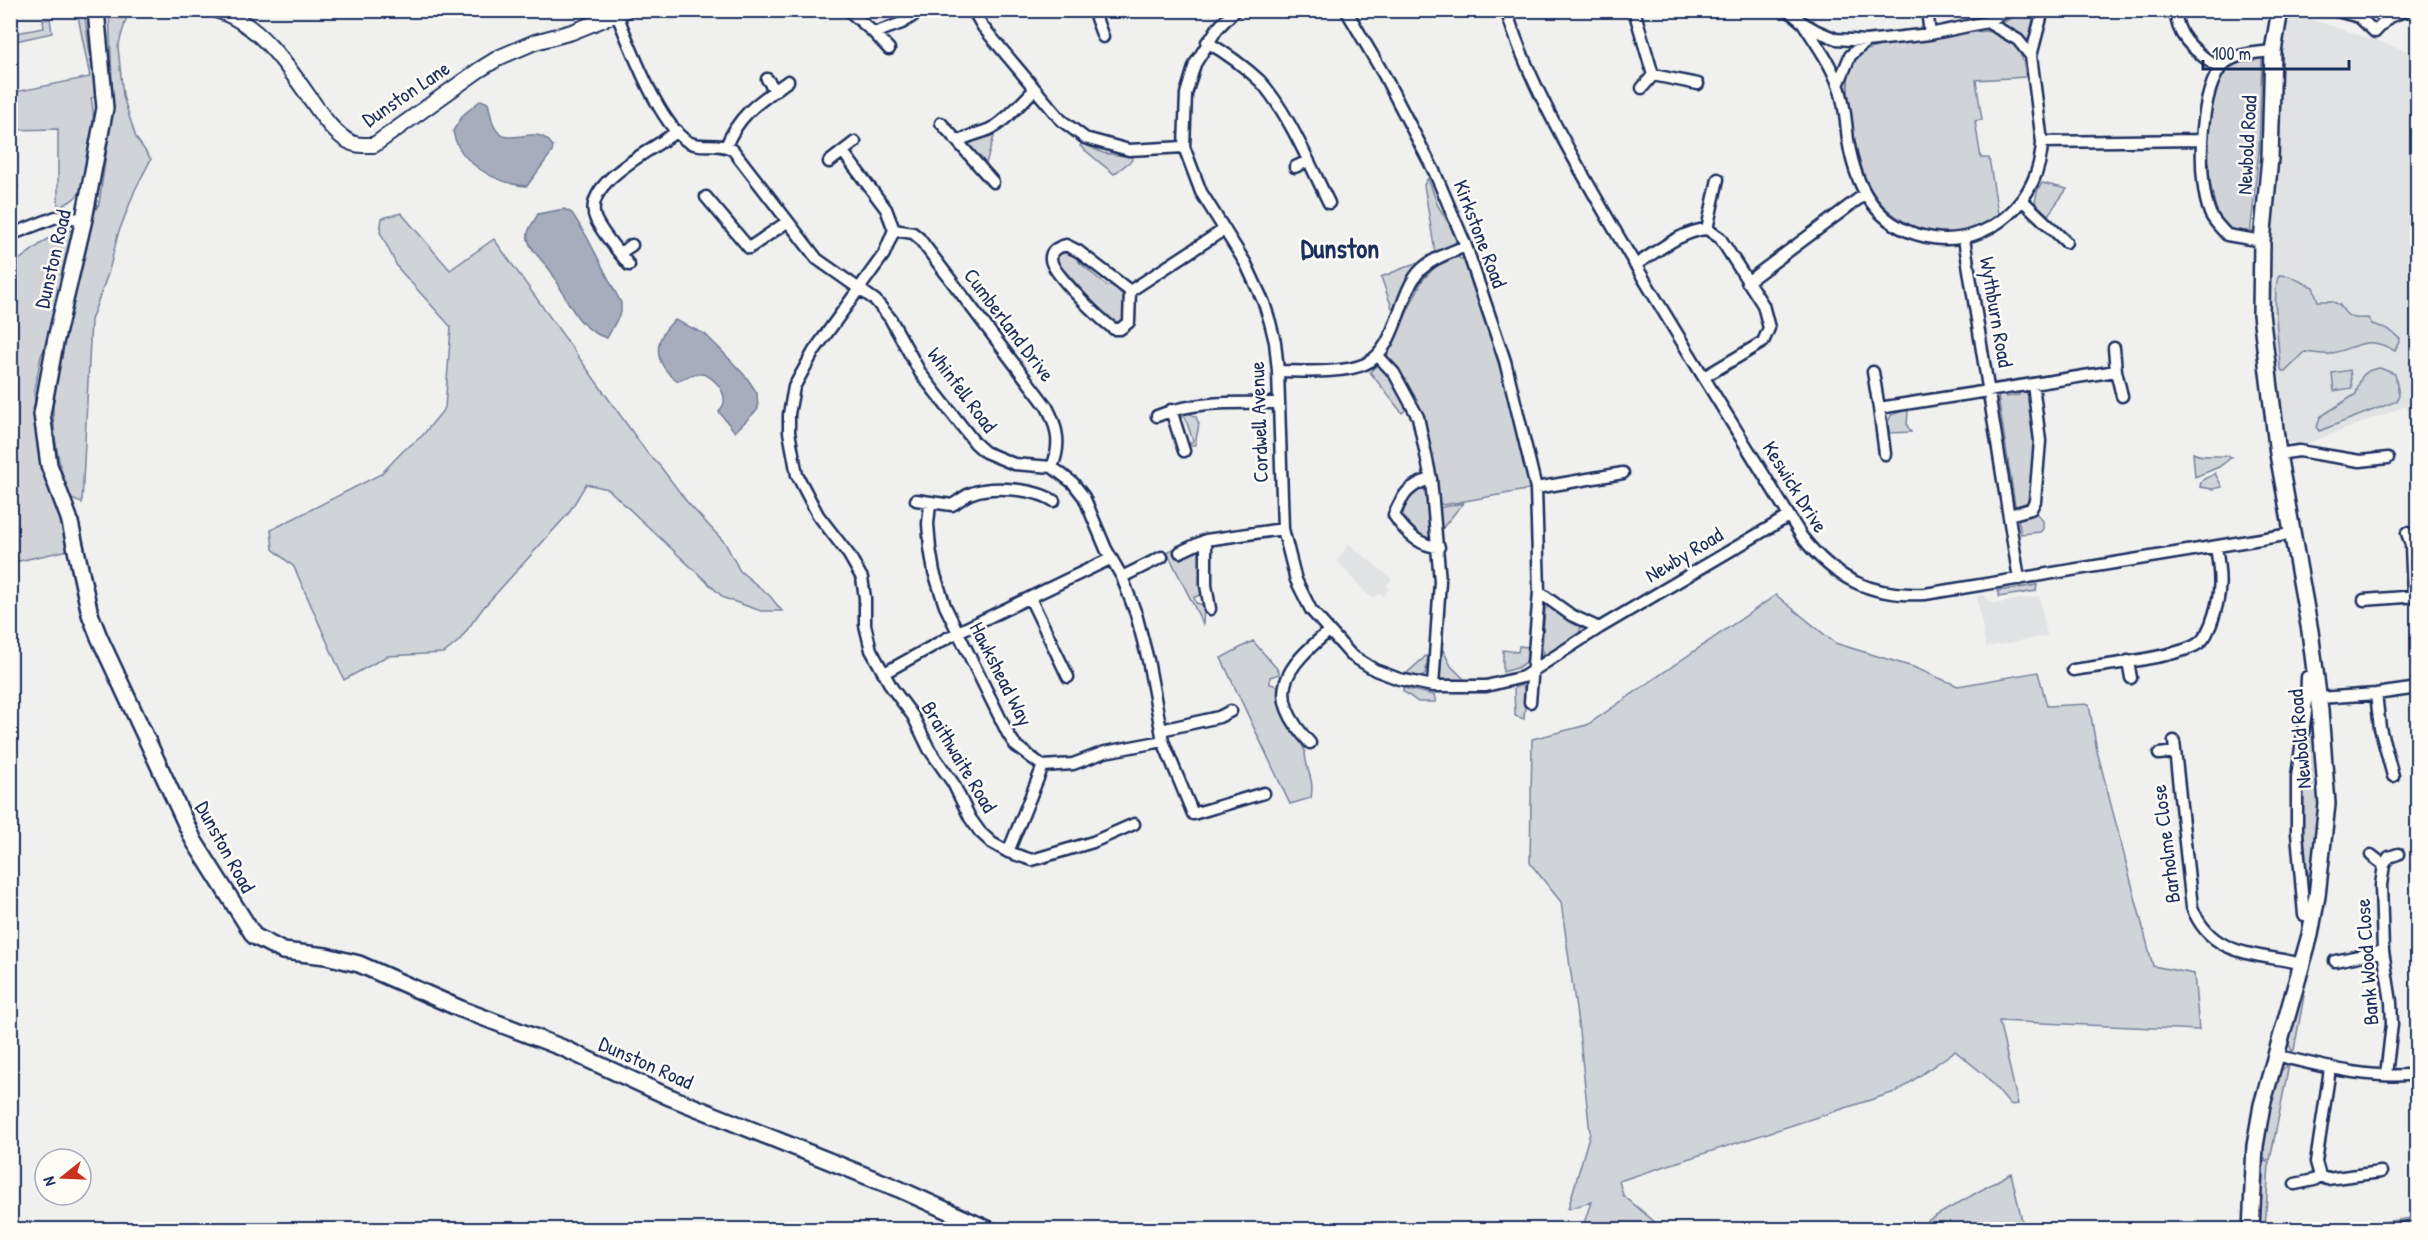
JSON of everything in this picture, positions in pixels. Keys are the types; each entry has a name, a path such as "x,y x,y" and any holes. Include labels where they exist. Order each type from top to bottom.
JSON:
{"main road":[{"name":"Dunston Road","path":"96,10 105,108 84,219 55,343 42,414 49,465 69,518 90,614 99,637 194,841 254,936 283,951 326,956 359,964 460,1008 563,1048 667,1096 899,1189 990,1230"},
{"name":"Newbold Road","path":"2251,1230 2255,1146 2262,1105 2303,964 2317,896 2327,804 2319,699 2310,631 2290,534 2261,314 2262,241 2270,158 2273,51 2280,10"}],"street":[{"name":"Dunston Lane","path":"216,10 229,14 258,35 285,63 326,122 350,143 362,145 374,145 500,57 535,42 572,32 622,13"},
{"path":"848,10 889,49"},
{"path":"874,33 902,23 922,10"},
{"path":"973,10 983,27 1061,120 1084,138 1129,150 1184,147"},
{"path":"1093,10 1103,37"},
{"name":"Kirkstone Road","path":"1346,10 1384,75 1434,171 1466,246 1505,361 1536,488 1539,592 1530,702"},
{"name":"Keswick Drive","path":"1506,10 1515,38 1549,114 1635,265 1802,537 1823,562 1837,573 1860,585 1883,592 1902,595 1925,594 2290,534"},
{"path":"1634,10 1653,75"},
{"path":"1788,10 1803,23 1836,39 1866,41 1930,34 1987,22 2008,10"},
{"path":"1927,10 1930,34"},
{"path":"1803,23 1820,49 1838,85 1855,172 1865,194 1878,212 1896,227 1916,236 1942,240 1964,238 1997,224 2022,200 2034,180 2042,153 2042,142 2031,56 2043,10"},
{"path":"2176,10 2176,20 2188,45 2219,69 2239,56 2273,51"},
{"path":"2340,11 2359,17 2375,32 2389,17 2407,10"},
{"path":"622,13 651,93 677,131 692,143 701,146 726,146 739,120 788,81"},
{"name":"Cordwell Avenue","path":"1228,13 1207,42 1195,64 1186,94 1184,147 1201,192 1246,264 1264,303 1275,342 1283,529 1296,580 1311,610 1329,631 1351,656 1375,670 1399,679 1433,686 1460,688 1486,686 1534,671"},
{"path":"1987,22 2018,40 2031,56"},
{"path":"1838,85 1850,56 1866,41"},
{"path":"1207,42 1260,82 1279,107 1329,203"},
{"name":"Newbold Road","path":"2219,69 2206,104 2201,140 2203,177 2211,215 2227,235 2262,241"},
{"path":"1653,75 1698,84"},
{"path":"1642,88 1653,75"},
{"path":"767,79 775,90"},
{"path":"958,142 997,125 1035,89"},
{"path":"941,123 993,182"},
{"path":"628,265 596,219 594,201 597,192 609,180 677,131"},
{"path":"2042,142 2201,140"},
{"path":"829,162 855,141"},
{"name":"Whinfell Road","path":"726,146 736,155 817,259 875,300 890,318 921,374 965,432 985,452 1014,464 1052,467"},
{"path":"843,152 886,209 894,230"},
{"path":"1295,167 1308,161"},
{"path":"1707,229 1718,179"},
{"path":"1747,282 1865,194"},
{"path":"706,197 749,248 786,222"},
{"path":"2022,200 2066,242"},
{"path":"10,235 56,217 84,219"},
{"path":"1130,291 1225,229"},
{"path":"1635,265 1681,237 1695,230 1707,229 1720,238 1763,305 1769,328 1763,342 1704,377"},
{"name":"Braithwaite Road","path":"894,230 884,254 801,371 791,399 789,432 797,475 818,515 849,555 862,578 866,625 871,650 892,688 913,716 929,749 953,783 970,818 992,843 1008,852"},
{"name":"Cumberland Drive","path":"894,230 913,233 919,238 1047,407 1053,420 1058,444 1058,454 1052,467"},
{"name":"Wythburn Road","path":"1964,238 2019,579"},
{"path":"620,253 632,245"},
{"path":"1066,245 1078,251 1130,291 1129,322 1120,329 1114,329 1084,303 1054,267 1051,259 1053,253 1058,247 1066,245"},
{"path":"1278,371 1351,368 1365,364 1378,356 1417,274 1431,262 1466,246"},
{"path":"2114,348 2116,371 2122,396"},
{"path":"1378,356 1394,373 1418,417 1431,479 1439,547 1440,581 1433,686"},
{"name":"Wythburn Road","path":"1879,408 2116,371"},
{"path":"1873,372 1885,454"},
{"name":"Wythburn Road","path":"2009,515 2031,509 2035,501 2040,441 2033,384"},
{"path":"1157,416 1171,410 1212,403 1277,403"},
{"path":"1171,410 1184,451"},
{"path":"2278,454 2300,451 2360,461 2388,458"},
{"path":"1052,467 1073,483 1084,497 1110,559 1122,577 1136,614 1148,660 1162,735 1193,814 1264,793"},
{"path":"1536,488 1623,473"},
{"path":"1431,479 1415,483 1401,500 1394,515 1401,526 1416,539 1430,547 1439,547"},
{"path":"916,500 930,504 952,505 971,493 1004,489 1031,491 1054,501"},
{"name":"Hawkshead Way","path":"930,504 928,524 934,572 945,606 1008,734 1016,746 1043,766"},
{"name":"Newby Road","path":"1534,671 1599,628 1789,516"},
{"path":"1180,552 1206,540 1283,529"},
{"path":"2364,600 2416,596 2407,533"},
{"path":"1206,540 1206,585 1210,609"},
{"path":"2073,670 2175,653 2192,648 2201,642 2217,608 2221,589 2216,547"},
{"path":"1122,577 1162,557"},
{"path":"884,673 958,632 1110,559"},
{"path":"1539,592 1571,615 1599,628"},
{"path":"1030,598 1068,677"},
{"path":"1310,743 1300,732 1283,691 1287,673 1308,648 1329,631"},
{"path":"2128,661 2131,678"},
{"name":"Newbold Road","path":"2304,915 2297,832 2297,777 2306,711 2307,677"},
{"path":"2319,699 2418,688"},
{"path":"2376,694 2380,728 2393,776"},
{"path":"1134,824 1092,842 1032,860 1008,852 1043,766 1073,764 1232,711"},
{"name":"Barholme Close","path":"2159,754 2174,747 2192,907 2205,931 2217,942 2232,949 2303,964"},
{"path":"2371,855 2384,865 2389,857 2398,854"},
{"name":"Bank Wood Close","path":"2384,865 2381,885 2383,951 2392,1024 2386,1076"},
{"path":"2335,961 2383,951"},
{"path":"2275,1055 2330,1069 2386,1076 2418,1074"},
{"path":"2320,1176 2316,1162 2330,1069"},
{"path":"2320,1176 2327,1179 2381,1172"},
{"path":"2295,1184 2314,1180 2320,1176"},
{"path":"2391,1230 2418,1226"}],"shaded area":[{"path":"77,11 84,11 96,97 91,98 92,143 89,168 81,191 75,198 58,208 58,129 11,130 10,93 90,77"},
{"path":"109,11 127,11 118,47 123,96 136,138 151,159 135,190 118,234 109,271 91,320 82,503 71,499 59,459 53,416 54,372 66,312 91,222 99,204 113,106"},
{"path":"2025,11 2035,11 2028,42 2002,23"},
{"path":"2288,12 2417,54 2418,444 2406,406 2306,444 2281,442 2276,401 2268,251 2277,174 2281,59"},
{"path":"50,19 52,33 11,42 11,34 44,28 43,20"},
{"path":"1986,31 2003,37 2015,46 2025,67 2026,77 1976,80 1982,120 1975,121 1981,158 1989,158 1998,214 1979,227 1966,232 1938,234 1910,225 1898,217 1886,208 1869,186 1860,161 1852,126 1848,91 1851,65 1860,54 1882,46"},
{"path":"2262,58 2259,151 2250,236 2227,228 2217,212 2212,192 2208,144 2214,97 2221,79 2234,65"},
{"path":"995,133 984,170 966,147 967,144"},
{"path":"1082,143 1103,153 1132,157 1132,160 1114,174 1080,146"},
{"path":"1428,178 1438,206 1457,240 1453,245 1435,252 1424,185"},
{"path":"2042,183 2067,189 2048,215 2035,203"},
{"path":"401,213 450,270 494,239 648,454 687,502 725,543 740,571 770,596 782,611 761,611 724,598 608,489 586,484 568,514 483,608 459,641 444,653 387,656 344,680 294,567 273,549 271,530 381,474 403,451 422,436 445,408 451,327 398,268 380,232 382,218"},
{"path":"66,230 73,231 75,242 57,320 41,356 34,394 44,461 69,550 14,562 11,553 11,293 19,260 53,235"},
{"path":"1062,252 1077,257 1079,262 1107,286 1114,285 1118,288 1126,308 1126,317 1123,320 1111,321 1101,315 1101,311 1064,270 1059,268 1056,257"},
{"path":"1457,257 1466,261 1484,317 1509,402 1530,488 1443,505 1439,503 1433,467 1387,354 1422,281 1437,265"},
{"path":"1416,263 1418,265 1407,277 1395,308 1392,308 1381,277"},
{"path":"2279,275 2289,276 2313,287 2318,301 2331,301 2340,305 2351,317 2368,318 2372,324 2388,329 2400,339 2395,351 2377,343 2369,343 2355,345 2330,354 2305,352 2286,371 2282,371 2276,306"},
{"path":"1376,366 1391,377 1399,390 1408,408 1402,413 1370,372"},
{"path":"2380,368 2395,374 2399,395 2397,401 2319,431 2317,428 2320,417 2356,394 2361,379 2366,373"},
{"path":"2350,370 2352,388 2334,391 2332,373"},
{"path":"2019,390 2031,396 2036,440 2030,501 2018,506 2015,505 1998,396 2001,393 2005,393 2006,397 2019,395"},
{"path":"1908,411 1907,425 1911,432 1889,433 1888,422 1891,415"},
{"path":"1179,413 1189,413 1196,417 1199,424 1195,445 1187,445 1193,441 1185,417 1178,417"},
{"path":"2193,453 2201,456 2232,457 2219,467 2195,477"},
{"path":"2215,473 2222,487 2213,489 2200,487 2204,479"},
{"path":"1422,487 1427,488 1431,540 1429,541 1402,518 1409,500"},
{"path":"1463,503 1441,530 1439,508"},
{"path":"2033,509 2043,521 2043,529 2040,532 2021,534 2018,518"},
{"path":"1349,544 1392,579 1387,585 1389,588 1384,596 1381,594 1373,597 1368,595 1337,561"},
{"path":"1173,549 1180,559 1198,549 1202,551 1203,591 1201,595 1194,597 1196,603 1204,605 1203,624 1167,552"},
{"path":"2037,585 2036,591 1999,597 1998,591"},
{"path":"1776,595 1835,643 1913,667 1958,686 2038,672 2047,706 2089,704 2097,751 2153,966 2194,974 2199,1030 1999,1021 2018,1104 2010,1105 1986,1076 1955,1051 1898,1091 1619,1181 1623,1195 1663,1229 1582,1229 1591,1202 1568,1209 1590,1133 1561,902 1530,863 1532,739 1587,725"},
{"path":"1984,595 1992,604 2039,596 2047,636 1986,647 1977,596"},
{"path":"1547,607 1551,607 1580,625 1580,636 1549,655 1545,655 1542,648"},
{"path":"1253,641 1279,671 1279,674 1270,677 1270,684 1278,686 1280,701 1305,751 1312,785 1311,798 1290,804 1221,658"},
{"path":"1519,646 1528,647 1526,662 1517,668 1503,672 1503,650 1518,652"},
{"path":"1442,648 1451,666 1465,680 1440,679 1440,649"},
{"path":"1426,656 1428,657 1425,675 1421,677 1407,673"},
{"path":"1521,685 1526,690 1524,719 1515,716 1514,688"},
{"path":"1403,688 1434,695 1436,702 1418,702 1403,691"},
{"path":"2313,719 2321,794 2313,876 2308,874 2306,866 2301,801 2309,722"},
{"path":"2301,995 2304,996 2292,1051 2287,1040"},
{"path":"2289,1065 2270,1160 2264,1159 2264,1132 2276,1077"},
{"path":"2265,1161 2269,1163 2265,1229 2260,1229 2258,1224 2261,1163"},
{"path":"2011,1173 2024,1229 1913,1229"},
{"path":"2417,1217 2417,1222 2362,1229 2329,1230"}],"water":[{"path":"481,100 488,103 494,126 500,134 506,137 538,135 546,138 553,146 552,152 527,186 503,181 481,170 462,153 456,142 453,131 463,115"},
{"path":"564,209 572,213 587,237 621,303 621,312 607,338 587,328 580,320 552,273 535,253 528,239 529,229 538,214"},
{"path":"675,320 705,334 747,378 757,393 758,409 735,432 719,412 724,398 716,382 701,374 678,381 664,367 658,351 659,343 662,335"}],"district":[{"name":"Dunston","path":"1340,249"}]}
